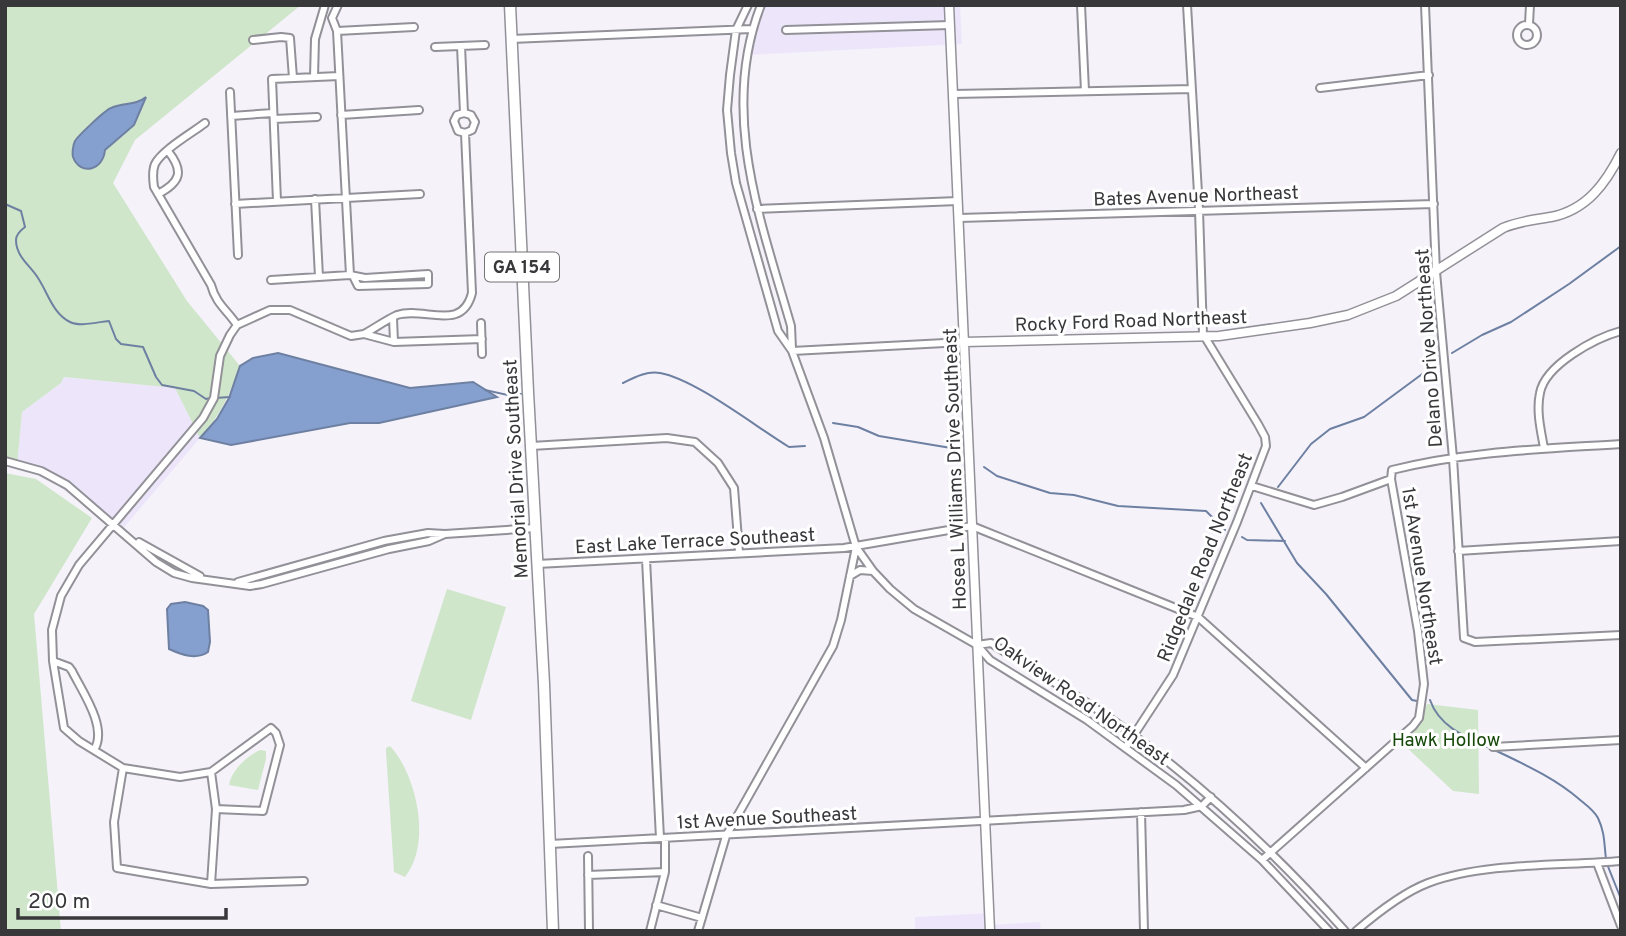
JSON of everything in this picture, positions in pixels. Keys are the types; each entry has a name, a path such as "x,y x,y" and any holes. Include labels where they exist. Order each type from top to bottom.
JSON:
{"main road":[{"name":"Memorial Drive Southeast","path":"510,5 544,684 553,931"}],"street":[{"path":"314,77 315,39 324,5"},
{"path":"338,5 332,18 337,31 351,275"},
{"path":"748,5 736,30 727,110 735,173 778,331 792,351 824,438 856,547 890,589 914,609 977,645"},
{"path":"761,5 751,29 744,72 742,110 745,152 757,209 791,326 792,351"},
{"name":"Hosea L Williams Drive Southeast","path":"949,5 990,931"},
{"path":"1081,5 1085,91"},
{"name":"Ridgedale Road Northeast","path":"1126,747 1174,675 1266,446 1265,437 1203,334 1187,5"},
{"name":"Delano Drive Northeast","path":"1425,5 1436,272 1453,458 1464,638 1475,642 1621,635"},
{"path":"1529,24 1530,5"},
{"path":"321,15 332,18"},
{"path":"786,30 950,25"},
{"path":"337,31 414,27"},
{"path":"511,39 751,29"},
{"path":"253,40 290,38 293,78"},
{"path":"435,47 485,45"},
{"path":"461,46 464,113"},
{"path":"1320,88 1429,75"},
{"path":"277,201 272,79 339,76"},
{"path":"953,94 1192,89"},
{"path":"230,92 238,255"},
{"path":"341,114 419,110"},
{"path":"464,113 471,115 475,122 472,130 465,133 458,131 454,121 457,115 464,113"},
{"path":"232,116 317,117"},
{"path":"205,123 156,162 153,170 155,187 211,285 216,302 228,312 237,325"},
{"path":"364,334 393,318 414,312 446,317 457,314 470,302 472,293 465,133"},
{"path":"158,194 178,177 178,168 168,151"},
{"name":"Rocky Ford Road Northeast","path":"964,342 1235,334 1348,315 1396,296 1503,228 1523,220 1560,215 1579,207 1602,186 1621,153"},
{"path":"235,204 420,194"},
{"path":"315,199 319,277"},
{"path":"757,209 958,201"},
{"name":"Bates Avenue Northeast","path":"958,218 1434,204"},
{"path":"271,279 428,274 428,284"},
{"path":"216,809 263,811 279,745 276,733 271,728 212,772 180,777 123,768 79,741 64,728 53,662 52,630 61,596 79,565 204,418 214,398 224,346 237,325 258,314 279,309 300,314 351,335 364,334 394,342 482,339"},
{"path":"393,318 394,342"},
{"path":"481,323 482,354"},
{"path":"1544,449 1539,414 1540,391 1549,375 1569,357 1606,335 1621,331"},
{"path":"792,351 964,342"},
{"path":"531,446 667,438 695,442 718,463 734,488 739,552"},
{"path":"1252,486 1314,505 1342,498 1391,479 1392,470 1453,458 1621,444"},
{"path":"5,461 41,471 67,485 114,526 204,579 236,583 384,541 428,533 535,528"},
{"name":"1st Avenue Northeast","path":"1262,860 1419,718 1423,695 1418,631 1391,479"},
{"path":"972,526 1198,617 1366,768"},
{"name":"East Lake Terrace Southeast","path":"537,564 856,547 972,526"},
{"path":"1458,551 1621,541"},
{"path":"698,931 726,836 833,646 856,547"},
{"path":"646,559 665,872 650,931"},
{"path":"850,576 860,570 873,570"},
{"name":"Oakview Road Northeast","path":"977,645 990,643 1095,709 1211,797 1271,852 1345,931"},
{"name":"Oakview Road Northeast","path":"977,645 991,660 1126,747 1202,806 1262,860 1329,931"},
{"path":"53,662 69,667 72,671 99,727 98,744 94,750"},
{"path":"1493,747 1621,740"},
{"path":"123,768 114,822 117,868 211,884 304,881"},
{"path":"211,884 216,809 212,772"},
{"path":"985,821 1184,810 1202,806 1211,797"},
{"path":"1141,812 1144,931"},
{"name":"1st Avenue Southeast","path":"550,844 985,821"},
{"path":"588,856 589,931"},
{"path":"1356,931 1368,920 1426,884 1477,872 1621,861"},
{"path":"1599,862 1621,926"},
{"path":"587,875 665,872"},
{"path":"656,905 702,918"}],"shaded area":[{"path":"766,5 960,5 962,44 749,55"},
{"path":"64,377 175,388 200,438 120,532 40,472 17,466 22,412 61,383"},
{"path":"990,913 991,925 1040,922 1041,931 915,931 915,917"}],"green space":[{"path":"5,5 301,5 135,140 113,183 187,301 240,366 224,404 200,438 175,388 64,377 61,383 22,412 17,466 5,465"},
{"path":"5,473 36,479 92,518 34,614 61,931 5,931"},
{"path":"447,589 506,607 471,720 411,701"},
{"name":"Hawk Hollow","path":"1427,704 1478,710 1479,794 1453,791 1404,745"},
{"path":"390,746 408,774 418,810 418,847 405,877 394,872 386,752 386,748"},
{"path":"260,750 266,751 266,759 258,790 229,785 240,764"}],"water":[{"path":"146,97 134,125 105,150 100,163 86,169 76,163 73,155 74,143 92,123 111,108 138,102"},
{"path":"278,353 410,388 473,382 497,397 379,423 350,423 231,445 200,438 217,419 229,398 240,366 253,358"},
{"path":"185,602 203,606 208,610 210,642 208,652 199,656 189,656 169,649 167,609 171,604"}],"waterway":[{"path":"5,204 21,211 25,227 16,238 18,251 59,314 70,322 79,324 109,321 116,339 121,344 143,347 162,385 194,391 206,399 210,398"},
{"path":"1452,353 1511,322 1621,246"},
{"path":"1278,487 1311,444 1330,429 1364,417 1433,366"},
{"path":"623,383 650,373 674,377 707,394 789,447 805,446"},
{"path":"485,390 512,396 521,394"},
{"path":"215,398 230,397"},
{"path":"833,423 858,427 879,436 951,448"},
{"path":"984,467 997,476 1050,493 1074,495 1118,506 1206,511 1225,530"},
{"path":"1261,503 1297,563 1326,594 1412,700 1417,701"},
{"path":"1242,537 1247,540 1285,541"},
{"path":"1430,700 1435,711 1451,728 1543,774 1589,807 1602,828 1606,859"},
{"path":"1607,864 1621,899"}]}
